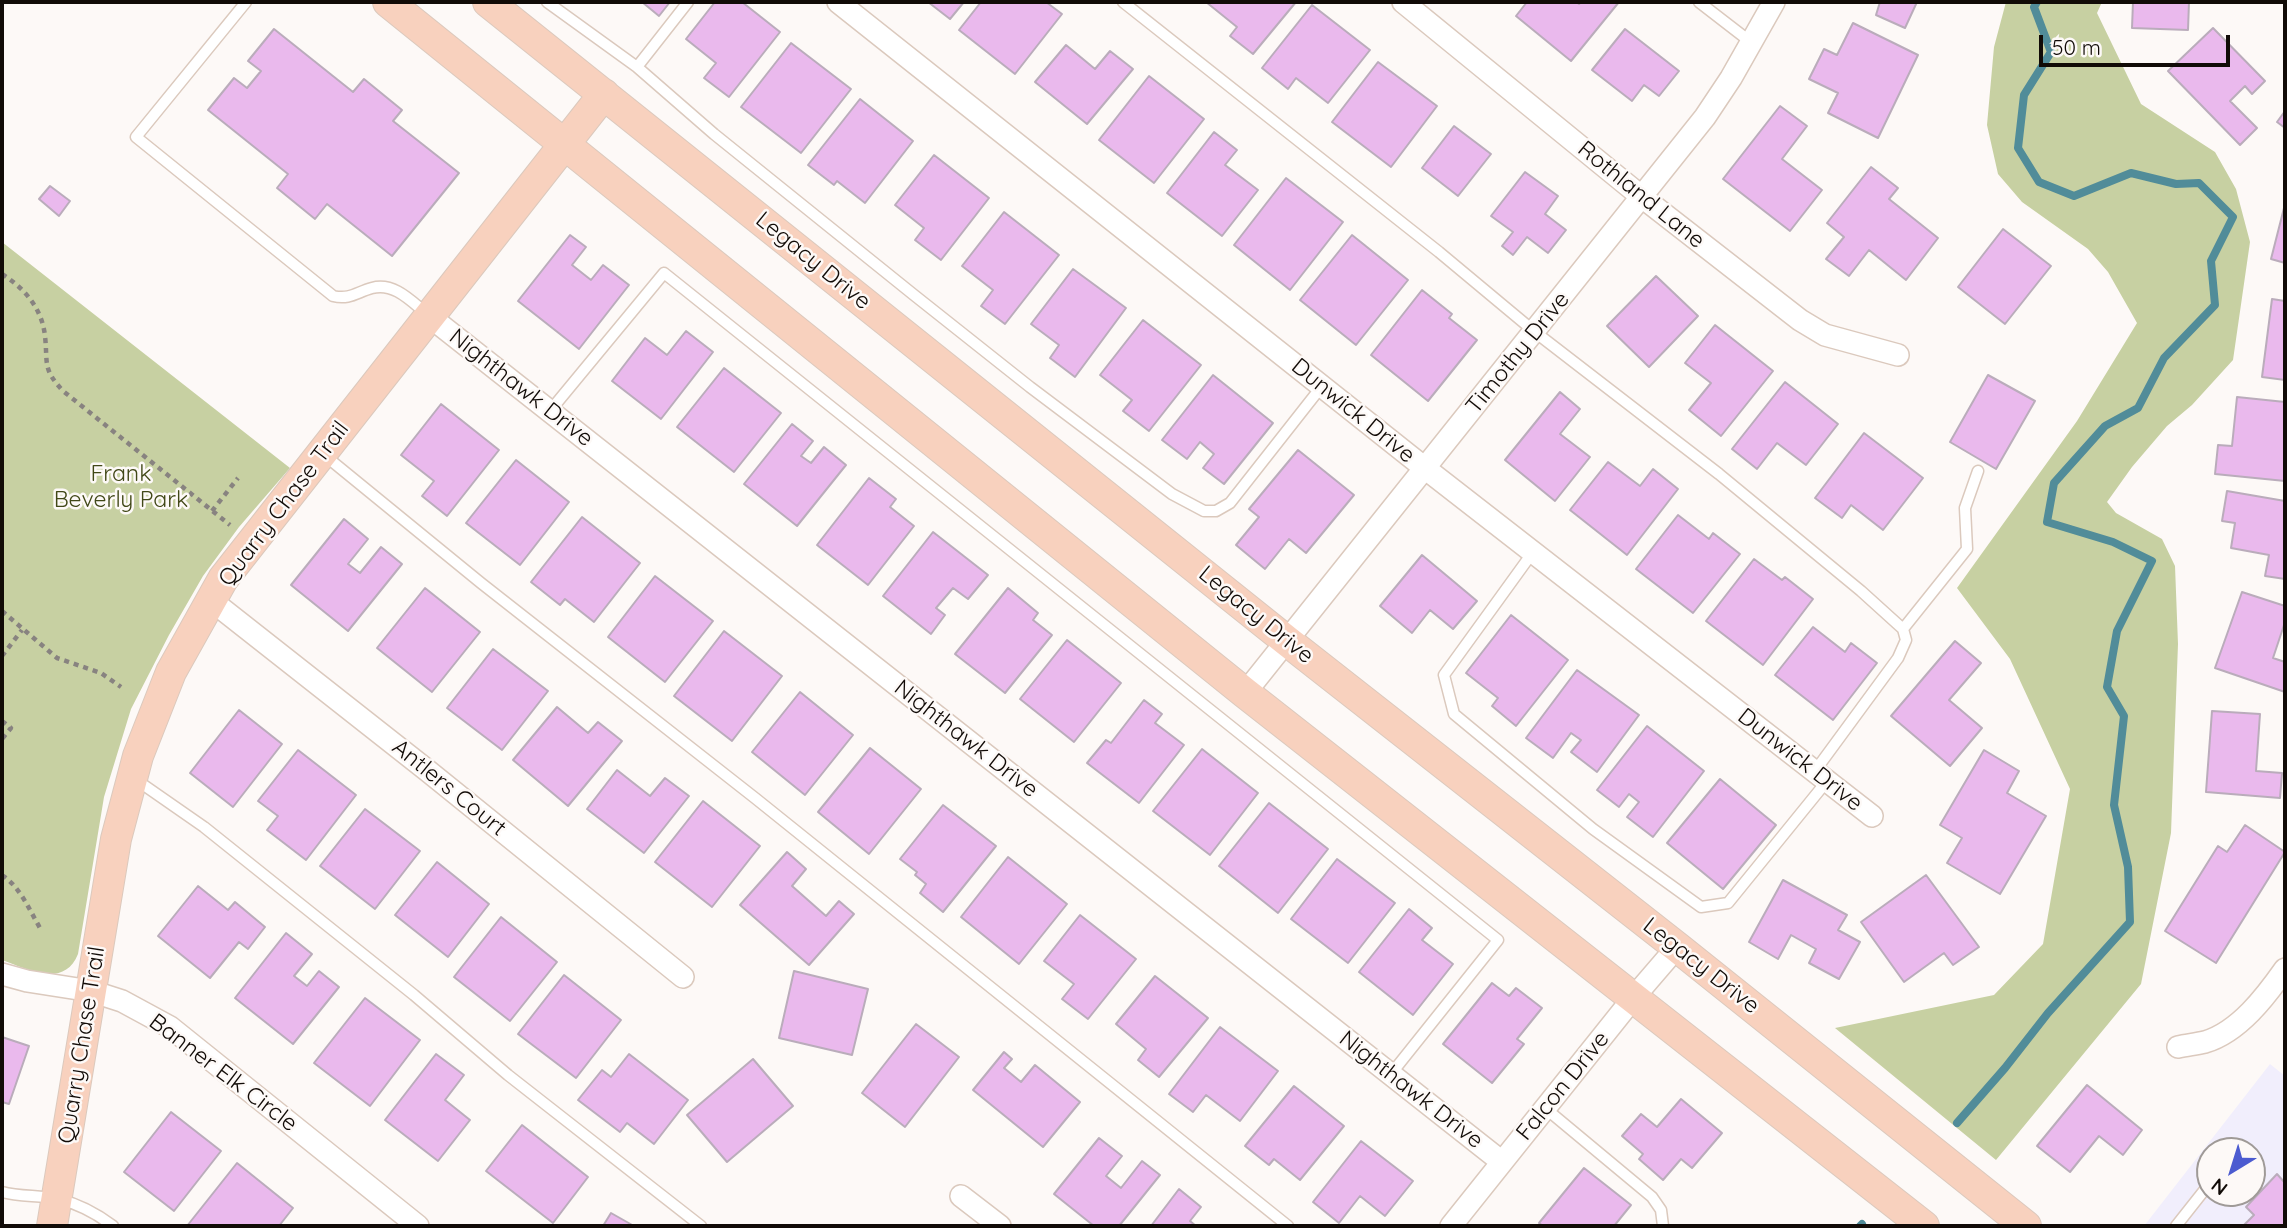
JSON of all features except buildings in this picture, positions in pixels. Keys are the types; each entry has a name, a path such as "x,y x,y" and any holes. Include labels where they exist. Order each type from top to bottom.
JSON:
{"main road":[{"path":"388,2 1245,693 1924,1226"},
{"name":"Legacy Drive","path":"488,2 2026,1226"},
{"name":"Quarry Chase Trail","path":"54,1213 116,839 138,756 171,673 223,579 604,94"}],"street":[{"name":"Dunwick Drive","path":"838,2 1426,469 1872,816"},
{"name":"Rothland Lane","path":"1403,2 1642,197 1808,325 1825,335 1898,355"},
{"name":"Timothy Drive","path":"1245,693 1705,117 1752,43 1774,2"},
{"name":"Nighthawk Drive","path":"429,316 1502,1162"},
{"name":"Antlers Court","path":"212,601 683,977"},
{"name":"Falcon Drive","path":"1451,1226 1677,947"},
{"path":"2178,1047 2208,1041 2231,1028 2258,1003 2285,969"},
{"name":"Banner Elk Circle","path":"2,974 27,981 91,991 122,1001 170,1027 418,1226"},
{"path":"961,1196 1000,1226"}],"lane":[{"path":"246,2 136,138 333,296 353,297 373,288 384,287 396,290 429,316"},
{"path":"547,2 637,67 814,217 1030,387 1172,494 1204,511 1216,511 1230,503 1322,386"},
{"path":"637,67 688,2"},
{"path":"1124,2 1439,252 1535,332 1719,474 1903,629 1906,640 1898,658 1821,776 1728,903 1701,907 1593,829 1454,714 1444,675 1533,552"},
{"path":"1699,2 1752,43"},
{"path":"550,411 664,273 1498,940 1391,1074"},
{"path":"321,453 1288,1226"},
{"path":"1903,629 1967,548 1965,508 1978,471"},
{"path":"132,777 204,827 414,995 508,1075 701,1226"},
{"path":"1545,1108 1652,1197 1661,1210 1663,1226"},
{"path":"2,1192 54,1213 95,1212 113,1226"},
{"path":"2176,1226 2196,1201"}],"path":[{"path":"2,274 28,295 39,313 45,334 45,357 50,376 63,391 230,524"},
{"path":"212,511 239,478"},
{"path":"2,611 57,658 101,673 121,687"},
{"path":"2,656 22,630"},
{"path":"2,721 10,728 2,739"},
{"path":"2,875 10,880 20,893 40,928"}],"shaded area":[{"path":"2270,1064 2285,1076 2285,1226 2144,1226 2196,1159 2196,1207 2266,1207 2266,1137 2213,1137"}],"green space":[{"path":"2006,2 2102,2 2097,13 2141,104 2215,152 2236,189 2250,242 2233,360 2192,405 2167,426 2107,502 2116,513 2162,539 2175,566 2178,644 2171,833 2141,984 1996,1160 1835,1028 1994,995 2043,944 2070,789 2010,659 1957,588 2077,421 2137,323 2108,272 2088,249 2022,202 1998,174 1987,125 1994,47"},
{"name":"Frank Beverly Park","path":"2,242 290,468 239,527 203,576 131,709 104,797 78,954 72,965 54,974 33,971 2,960"}],"waterway":[{"path":"1957,1123 2048,1013 2130,922 2128,867 2114,805 2124,716 2107,687 2117,631 2152,561 2113,542 2047,522 2054,483 2105,426 2138,408 2164,358 2215,305 2211,261 2233,217 2199,183 2176,184 2131,173 2074,196 2039,182 2018,148 2024,95 2051,52 2034,7 2037,2"}]}
